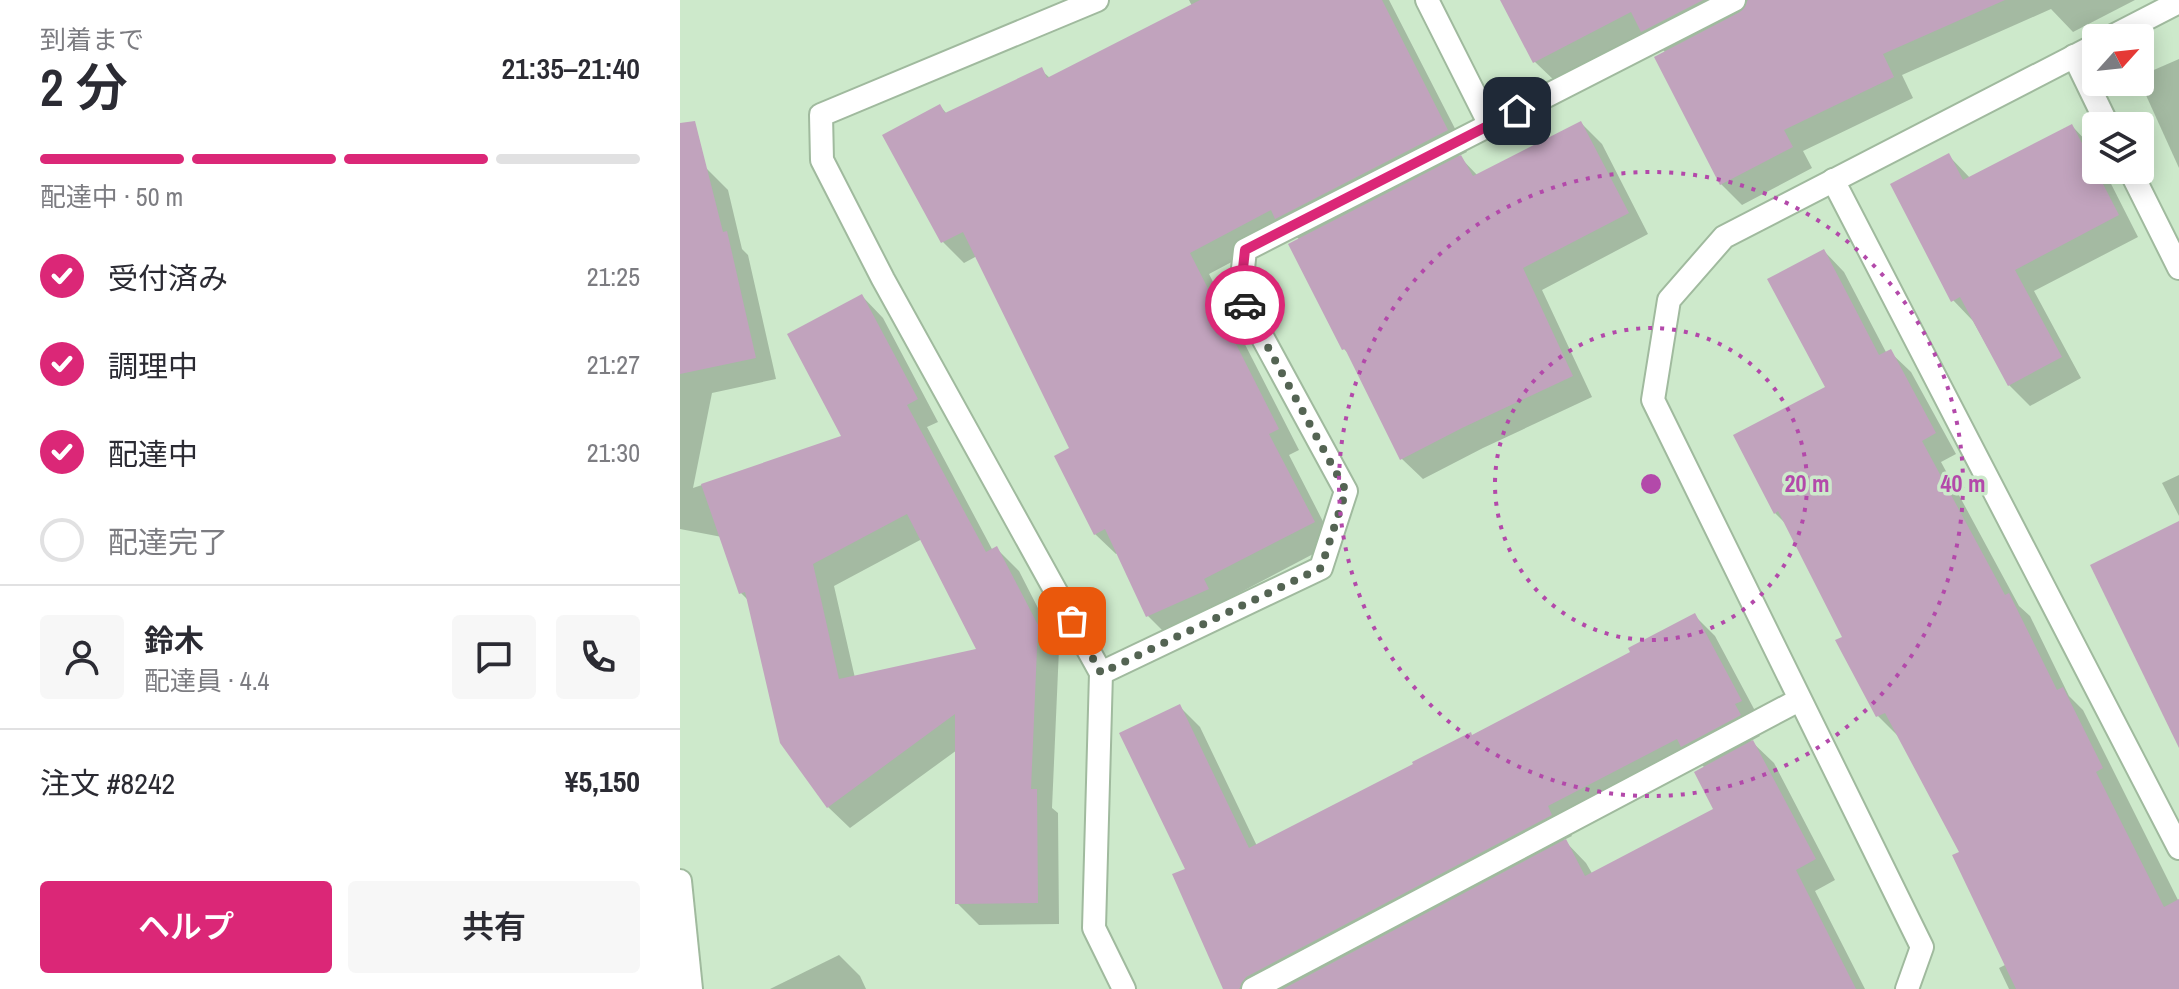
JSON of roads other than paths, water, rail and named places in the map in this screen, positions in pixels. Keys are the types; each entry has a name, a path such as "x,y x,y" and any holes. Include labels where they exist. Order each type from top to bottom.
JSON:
{"lane":[{"path":"1097,0 821,115 822,160 883,279 1101,673 1094,928 1124,989"},
{"path":"1427,0 1490,125"},
{"path":"1101,673 1321,568 1346,491 1240,296 1245,250 1734,0"},
{"path":"2136,24 2179,2"},
{"path":"1907,989 1922,947 1653,400 1669,300 1724,237 2082,52"},
{"path":"2074,56 2101,112"},
{"path":"1833,180 2179,848"},
{"path":"2137,184 2179,268"},
{"path":"1253,989 1799,700"},
{"path":"680,881 691,989"}]}
